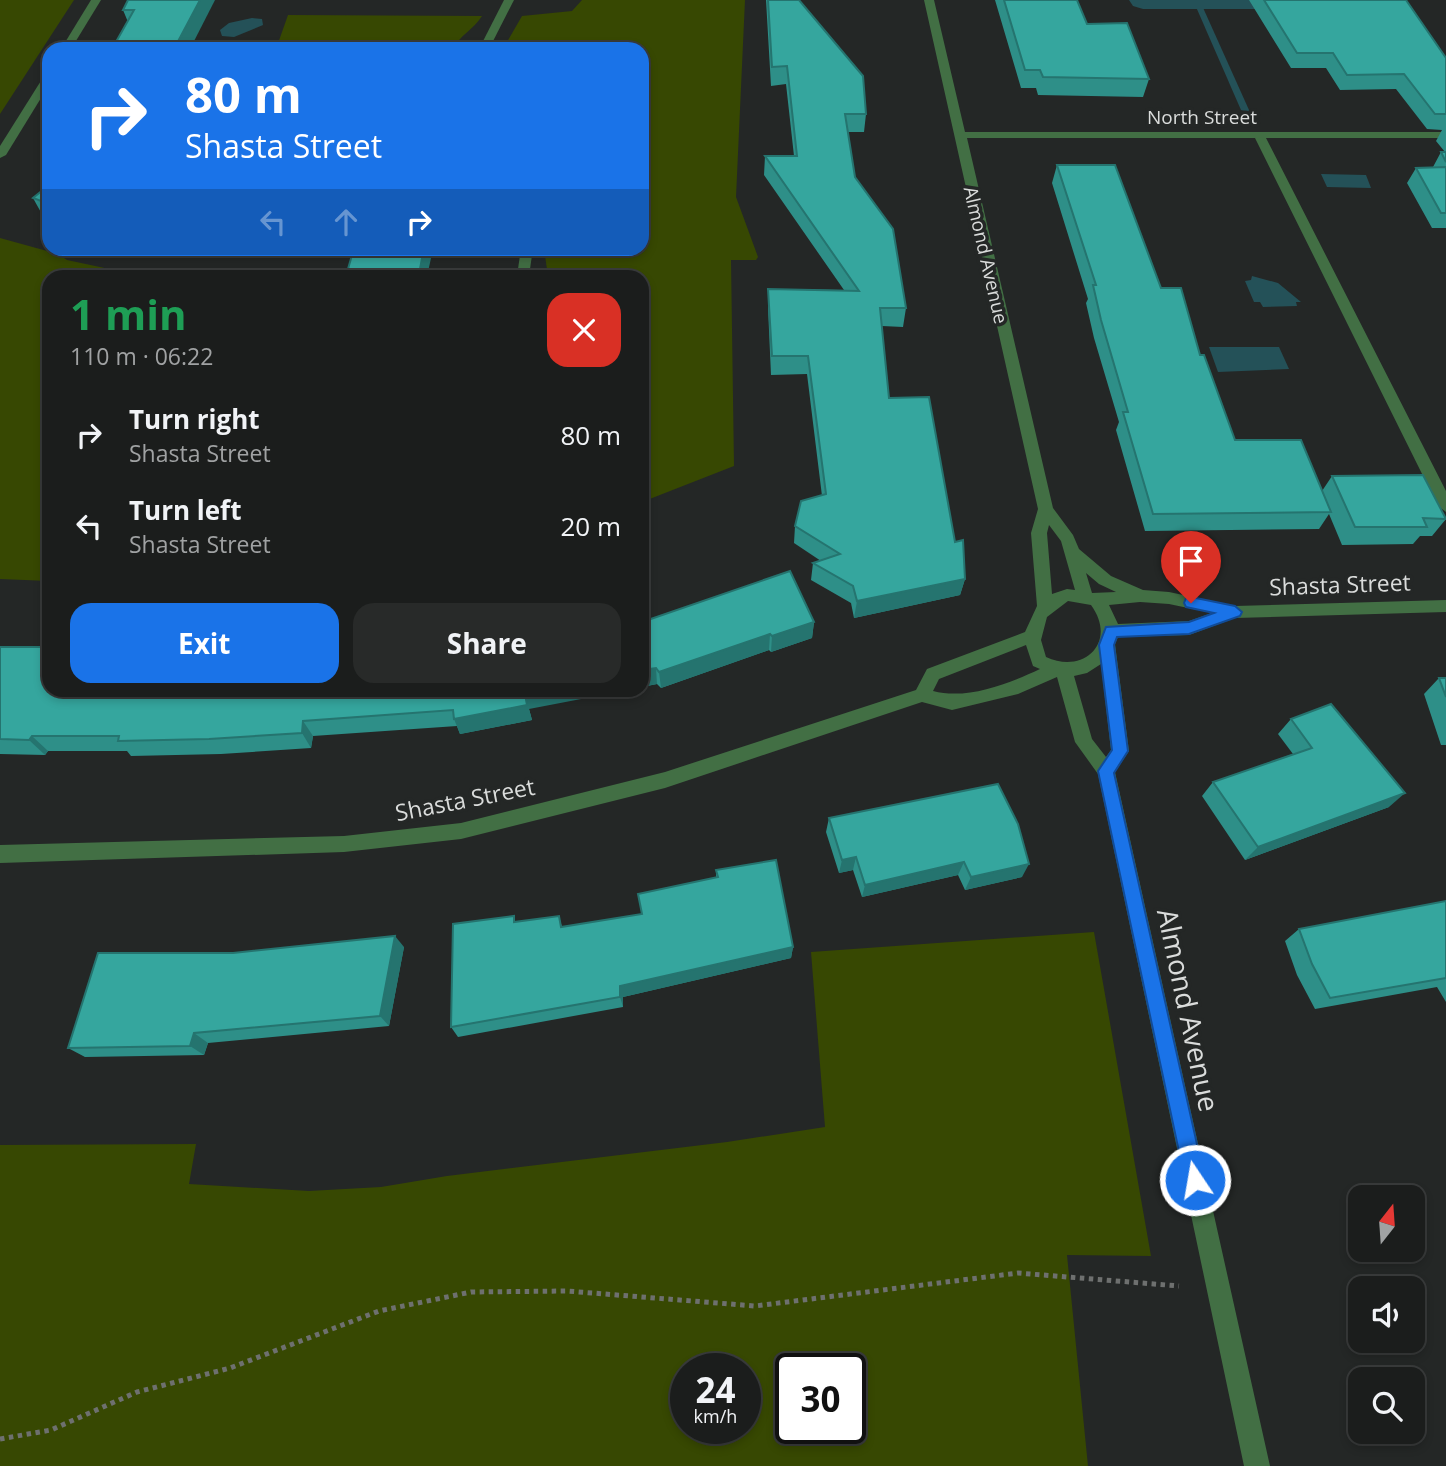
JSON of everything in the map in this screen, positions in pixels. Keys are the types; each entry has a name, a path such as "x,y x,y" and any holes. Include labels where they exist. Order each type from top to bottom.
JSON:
{"street":[{"path":"70,42 96,0"},
{"path":"488,42 509,0"},
{"name":"Almond Avenue","path":"929,0 1046,509 1068,539 1091,598"},
{"path":"0,155 42,87"},
{"path":"1258,134 1446,506"},
{"name":"North Street","path":"958,135 1446,135"},
{"name":"Almond Avenue","path":"1045,606 1039,533 1046,509"},
{"path":"1073,553 1105,580 1140,596"},
{"path":"1060,671 1039,661 1032,636 1038,614 1045,606 1067,596 1091,598 1106,614 1120,751 1106,771"},
{"name":"Shasta Street","path":"1091,598 1170,598 1235,612 1446,606"},
{"name":"Shasta Street","path":"1109,638 1189,628 1235,612"},
{"path":"1032,636 933,674 922,695 952,703 1018,687 1060,671 1082,669 1093,663 1109,638"},
{"name":"Almond Avenue","path":"1060,671 1084,742 1106,771 1257,1466"},
{"name":"Shasta Street","path":"0,854 296,847 461,831 665,780 922,695"}],"path":[{"path":"0,1439 51,1430 137,1392 230,1368 379,1311 471,1292 567,1291 755,1306 1018,1273 1219,1289"}],"green space":[{"path":"0,0 74,0 47,42 42,42 42,49 0,114"},
{"path":"582,0 745,0 736,197 758,257 756,260 731,260 734,466 649,499 649,270 547,270 545,256 649,256 649,42 507,42 522,16 572,11"},
{"path":"288,15 482,16 458,42 278,42"},
{"path":"0,238 42,250 42,256 61,256 67,260 114,270 42,270 42,581 0,579"},
{"path":"1094,932 1151,1256 1067,1255 1088,1466 0,1466 0,1145 196,1144 189,1184 309,1191 381,1187 825,1127 811,952"}],"water":[{"path":"252,18 262,19 263,25 234,37 222,36 220,30 229,23"},
{"path":"1321,174 1366,175 1371,188 1327,187"},
{"path":"1252,276 1278,283 1301,302 1296,302 1297,306 1263,307 1260,302 1254,302 1245,281 1251,280"},
{"path":"1209,347 1279,347 1289,369 1218,372"}],"building":[{"path":"128,0 200,0 178,42 116,42 134,10 123,10"},
{"path":"768,0 799,0 863,76 866,114 845,114 855,177 893,229 906,308 880,308 889,398 929,397 955,542 963,540 965,579 857,601 853,586 813,563 840,554 795,526 801,501 826,494 808,356 772,356 768,289 859,291 765,156 797,156 787,66 772,67"},
{"path":"1004,0 1077,0 1087,24 1127,23 1149,79 1043,77 1040,70 1025,70"},
{"path":"1264,0 1406,0 1446,58 1446,114 1435,114 1404,74 1347,75 1333,53 1297,53"},
{"path":"1057,165 1115,165 1161,288 1181,288 1200,355 1204,355 1235,440 1301,440 1331,512 1153,514 1123,412 1128,412 1101,320 1093,285 1096,285"},
{"path":"1446,167 1446,213 1441,213 1416,168"},
{"path":"42,191 42,201 33,198"},
{"path":"352,256 422,256 420,270 348,270"},
{"path":"1423,475 1446,519 1423,518 1427,527 1355,527 1332,476"},
{"path":"790,571 814,622 659,672 656,668 649,669 649,620"},
{"path":"0,647 42,647 42,697 526,697 527,705 454,719 453,710 303,721 302,733 209,739 118,741 119,736 32,736 29,740 0,739"},
{"path":"1439,678 1446,678 1446,697"},
{"path":"1331,704 1405,793 1258,847 1213,782 1312,748 1291,719"},
{"path":"998,784 1018,824 1029,864 971,877 964,862 865,885 856,857 842,860 829,818"},
{"path":"776,860 793,947 620,986 620,997 451,1027 453,924 514,916 514,922 559,916 561,927 642,914 638,894 718,877 716,870"},
{"path":"1446,901 1446,978 1330,998 1312,964 1299,929"},
{"path":"395,936 380,1016 194,1033 190,1046 68,1048 98,953 233,953"}],"waterway":[{"path":"1143,0 1268,0"},
{"path":"1196,1 1245,110"}],"route":[{"path":"1191,603 1235,612 1189,628 1111,631 1107,645 1120,751 1106,771 1195,1180"}]}
